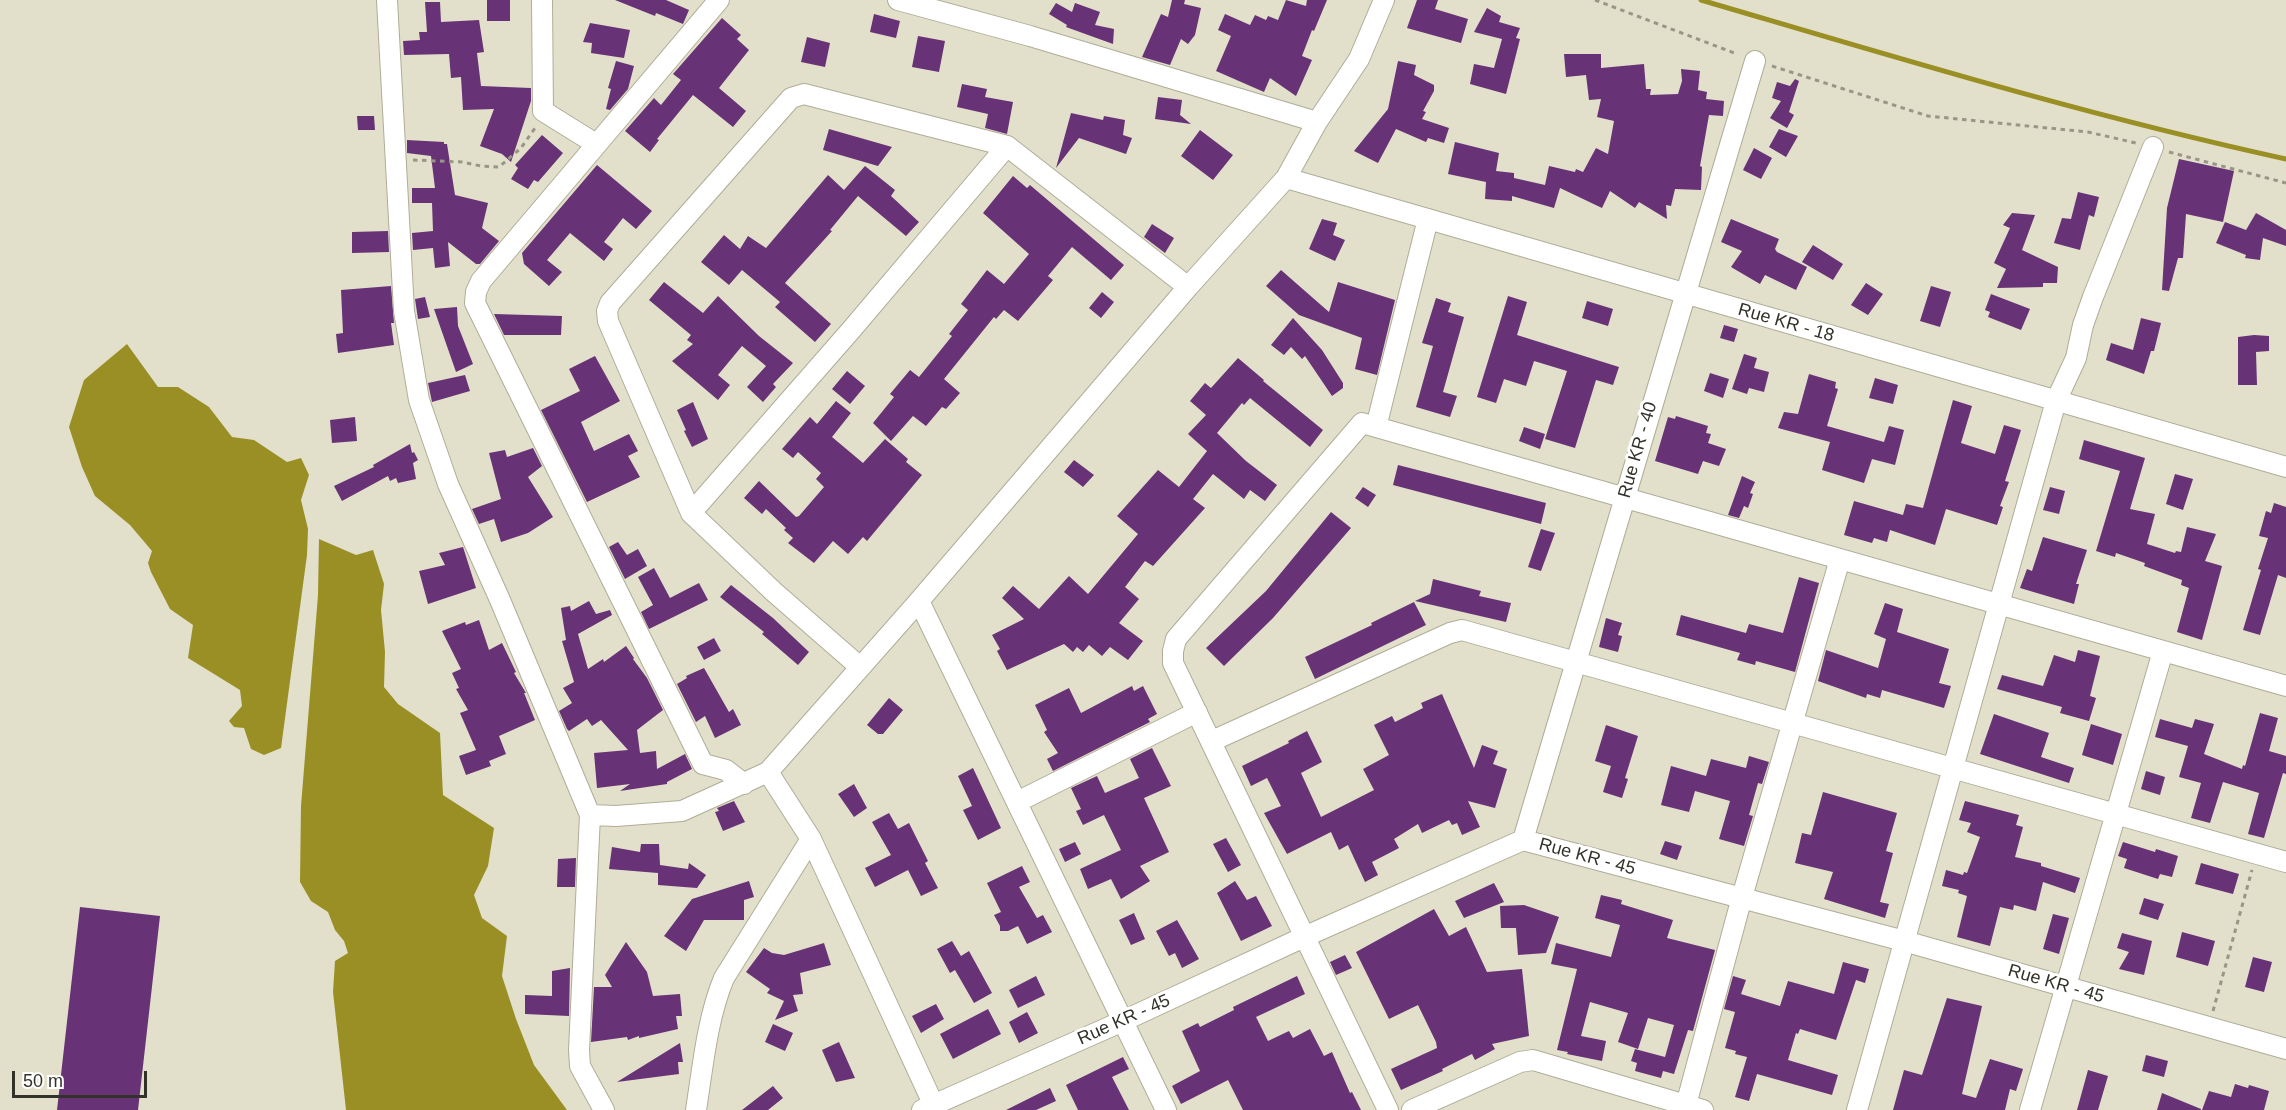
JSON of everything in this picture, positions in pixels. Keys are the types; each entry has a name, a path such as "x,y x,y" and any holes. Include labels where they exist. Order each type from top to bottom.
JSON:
{"street":[{"path":"387,0 404,311 418,400 448,484 500,600 590,815 579,1050 580,1066 604,1110"},
{"path":"542,0 543,111 596,144"},
{"path":"720,0 481,281 476,292 475,303 703,764 726,770 744,784"},
{"path":"898,0 1030,36 1317,122"},
{"path":"590,815 616,816 682,811 768,772 919,601 1188,287 1286,178 1317,122 1359,59 1384,0"},
{"name":"Rue KR - 40","path":"1523,840 1684,293 1755,61"},
{"path":"860,667 774,592 692,513 608,321 607,311 610,303 791,98 797,94 1007,146 1188,287"},
{"path":"692,513 1007,146"},
{"path":"1857,1110 2056,401 2076,358 2089,307 2153,147"},
{"name":"Rue KR - 18","path":"1286,178 2286,467"},
{"path":"1376,427 1428,219"},
{"path":"1388,1110 1173,663 1176,639 1362,423 2286,686"},
{"path":"1412,1110 1527,1060 1695,1108 1742,897 1840,559"},
{"path":"919,601 1166,1110"},
{"path":"1212,741 1456,631 1472,631 1576,663 2286,862"},
{"path":"2031,1110 2163,651"},
{"path":"1017,802 1197,712"},
{"path":"768,772 811,839 931,1108"},
{"path":"696,1110 711,1021 724,978 811,839"},
{"name":"Rue KR - 45","path":"931,1108 1123,1022 1304,937 1523,840 1904,941 2286,1049"}],"path":[{"path":"1595,0 1755,61 1928,116 2088,132 2286,183"},
{"path":"396,159 462,162 499,167 521,148 534,130 543,111"},
{"path":"2209,1026 2256,854"}],"shaded area":[{"path":"127,344 158,387 178,387 209,407 232,437 254,440 287,462 301,458 309,475 301,500 308,529 307,555 281,748 264,755 251,749 244,728 234,727 229,721 242,706 240,690 188,658 193,625 170,609 148,563 152,551 130,525 95,496 82,467 69,427 84,380"},
{"path":"319,539 356,555 373,550 384,584 381,610 385,652 384,687 398,704 440,733 443,795 494,828 488,866 474,895 482,918 507,936 502,976 516,1019 534,1065 567,1110 346,1110 333,992 335,961 348,953 328,912 311,901 300,882 301,806 318,595"}],"building":[{"path":"487,0 510,0 510,21 487,21"},
{"path":"615,0 666,0 689,10 683,24"},
{"path":"1172,0 1185,0 1184,4 1201,8 1195,35 1188,44 1181,39 1170,65 1142,57 1161,14 1168,17"},
{"path":"1286,0 1306,6 1307,0 1327,0 1302,56 1312,60 1296,96 1270,78 1264,92 1216,71 1231,36 1218,30 1225,14 1250,25 1255,15 1266,20 1268,16 1278,20"},
{"path":"1417,0 1438,0 1435,9 1468,19 1461,43 1407,28"},
{"path":"425,2 440,2 441,22 479,20 484,52 477,53 481,86 531,88 531,101 511,162 502,154 480,146 494,109 463,110 461,77 451,78 449,54 404,55 403,41 420,40 419,32 427,32"},
{"path":"1056,3 1072,12 1075,3 1100,12 1095,25 1114,29 1113,44 1066,27 1067,25 1049,14"},
{"path":"1487,8 1501,16 1499,22 1520,28 1516,38 1520,39 1506,94 1470,84 1474,64 1494,68 1502,39 1474,32"},
{"path":"874,14 900,21 896,38 870,32"},
{"path":"722,18 741,35 737,39 749,50 719,88 746,111 733,127 693,95 657,139 659,140 650,152 625,131 654,98 661,105 681,80 673,74"},
{"path":"590,23 630,30 624,58 591,53 592,43 583,42"},
{"path":"918,36 945,41 939,72 912,67"},
{"path":"807,37 830,43 825,67 801,62"},
{"path":"1564,54 1601,54 1601,68 1644,64 1646,89 1651,89 1650,95 1678,94 1682,81 1681,69 1700,71 1698,90 1707,92 1706,99 1724,101 1723,116 1709,115 1700,166 1702,167 1701,190 1675,189 1671,206 1666,205 1667,219 1639,202 1635,208 1610,191 1602,208 1560,188 1554,208 1512,196 1512,201 1485,199 1486,182 1448,174 1455,142 1499,153 1496,171 1514,173 1514,178 1545,185 1549,166 1583,172 1596,148 1608,154 1614,121 1597,117 1601,99 1589,100 1586,75 1566,77"},
{"path":"616,61 634,66 628,89 610,110 606,109 611,89 608,88"},
{"path":"1398,61 1416,65 1414,75 1434,85 1434,91 1423,111 1426,112 1422,119 1449,128 1444,143 1428,138 1426,142 1396,129 1378,163 1354,151 1388,109"},
{"path":"1795,79 1799,81 1789,112 1794,115 1787,128 1770,118 1781,101 1772,98 1777,82 1790,86"},
{"path":"962,84 987,89 985,97 1013,102 1007,134 985,128 988,114 957,107"},
{"path":"1158,97 1182,100 1180,115 1191,124 1155,119"},
{"path":"1071,113 1103,120 1104,116 1125,120 1123,135 1132,138 1126,154 1079,138 1056,168"},
{"path":"357,116 374,116 375,130 358,130"},
{"path":"829,129 892,147 878,166 823,150"},
{"path":"1779,129 1798,136 1786,157 1769,147"},
{"path":"1200,130 1233,155 1213,180 1181,156"},
{"path":"542,135 563,153 538,182 534,180 528,189 511,179 518,168 515,165"},
{"path":"407,140 447,144 455,195 488,203 482,228 499,241 480,264 476,264 448,242 450,266 435,268 433,248 413,250 412,233 433,231 432,203 412,203 412,188 435,188 431,156 407,153"},
{"path":"1754,148 1772,158 1761,179 1743,170"},
{"path":"2179,159 2234,171 2223,222 2186,214 2183,258 2178,258 2169,291 2162,290 2167,208"},
{"path":"597,165 652,211 636,229 623,218 604,242 613,249 604,261 570,233 547,260 562,272 549,286 524,264 522,253"},
{"path":"865,166 895,190 891,196 919,222 906,236 858,196 830,230 832,231 785,283 831,324 815,342 775,307 780,302 742,270 729,285 701,262 724,235 740,249 748,236 766,248 828,175 844,190"},
{"path":"1013,176 1027,188 1030,185 1124,265 1111,280 1072,247 1048,276 1053,280 1018,321 1004,310 996,319 994,317 944,379 960,393 946,409 942,407 926,426 913,416 891,441 873,423 894,397 890,394 910,370 919,377 952,336 949,334 968,310 961,304 987,270 1004,284 1029,254 983,213"},
{"path":"2078,192 2099,197 2094,217 2089,215 2080,250 2054,243 2062,218 2071,219"},
{"path":"2012,213 2035,215 2022,250 2058,267 2057,283 2043,283 2043,287 1997,288 2006,269 1994,263 2010,228 2003,225"},
{"path":"2256,213 2286,230 2286,246 2263,238 2260,260 2245,258 2246,255 2216,243 2225,222 2246,230"},
{"path":"1322,219 1337,223 1333,235 1345,240 1335,261 1309,249"},
{"path":"1731,219 1779,239 1775,249 1777,252 1807,267 1796,290 1765,275 1760,284 1731,267 1742,251 1721,242"},
{"path":"1152,224 1174,238 1165,253 1144,237"},
{"path":"388,231 389,252 352,253 352,232"},
{"path":"1813,245 1843,264 1833,280 1802,262"},
{"path":"1281,270 1329,312 1338,282 1395,300 1377,375 1355,369 1362,338 1299,315 1266,286"},
{"path":"664,282 703,313 718,296 759,336 793,363 773,384 776,387 763,402 747,387 766,366 742,346 718,375 730,385 718,400 672,361 693,344 687,340 691,335 649,300"},
{"path":"1866,283 1883,294 1868,315 1851,305"},
{"path":"391,286 394,323 391,323 394,345 338,353 336,334 343,333 341,290"},
{"path":"1931,286 1951,292 1940,327 1920,321"},
{"path":"1102,292 1114,302 1101,318 1089,308"},
{"path":"1991,294 2030,309 2021,330 1988,317 1990,312 1985,310"},
{"path":"1508,296 1527,302 1517,335 1619,367 1613,385 1596,380 1575,448 1545,439 1567,371 1534,361 1526,386 1504,379 1496,403 1477,397"},
{"path":"425,297 430,317 418,319 415,299"},
{"path":"1436,298 1451,303 1448,312 1464,317 1443,392 1457,396 1450,417 1416,407 1433,346 1422,343"},
{"path":"1587,301 1613,309 1608,326 1582,318"},
{"path":"457,307 458,326 473,364 456,372 434,309"},
{"path":"494,314 562,316 561,335 504,335"},
{"path":"1293,318 1322,350 1343,383 1343,388 1332,396 1305,356 1302,359 1291,347 1284,355 1271,345"},
{"path":"2141,318 2161,323 2154,351 2151,351 2144,374 2106,360 2111,343 2133,350"},
{"path":"1724,325 1738,329 1734,342 1720,338"},
{"path":"2269,336 2269,351 2256,352 2257,385 2238,385 2238,337"},
{"path":"1744,354 1757,358 1754,368 1769,372 1764,392 1749,388 1747,394 1732,389"},
{"path":"595,356 620,401 581,422 594,451 629,434 638,451 628,456 640,477 587,502 541,410 580,391 569,369"},
{"path":"1238,358 1323,430 1310,447 1250,398 1244,405 1242,403 1217,433 1246,461 1277,485 1265,501 1250,490 1244,499 1213,474 1193,499 1205,508 1153,566 1145,561 1125,587 1139,599 1119,623 1143,641 1128,660 1110,647 1102,656 1089,645 1083,652 1077,647 1073,652 1064,644 1007,670 997,651 1000,649 992,635 1024,619 1002,598 1013,586 1039,609 1069,576 1088,594 1138,534 1117,516 1158,470 1179,487 1207,451 1188,434 1206,415 1190,401 1205,383 1211,388"},
{"path":"847,371 865,386 850,404 832,389"},
{"path":"1710,373 1729,379 1723,398 1704,391"},
{"path":"1809,374 1836,382 1835,388 1838,389 1827,426 1884,442 1889,426 1904,430 1895,465 1872,459 1864,483 1822,470 1830,442 1778,428 1784,412 1798,414"},
{"path":"465,375 470,391 432,402 428,383"},
{"path":"1875,378 1898,385 1893,404 1869,398"},
{"path":"1953,400 1972,406 1961,443 1995,454 2004,425 2021,430 2005,481 2009,482 2000,506 2003,507 1997,525 1946,509 1935,545 1890,530 1887,542 1874,538 1872,543 1844,535 1854,501 1903,515 1906,504 1923,508"},
{"path":"836,401 851,413 832,437 863,463 885,439 908,459 906,462 922,475 867,541 863,537 848,554 833,541 814,563 788,543 793,538 766,509 762,514 744,498 759,481 796,517 799,516 824,487 816,479 821,473 798,452 793,458 782,449 810,417 817,424"},
{"path":"693,402 708,439 692,447 677,410"},
{"path":"1676,416 1708,426 1706,433 1711,434 1708,443 1726,449 1719,466 1703,461 1698,474 1655,461 1668,417 1675,419"},
{"path":"355,417 357,441 332,443 330,420"},
{"path":"1524,427 1545,434 1540,449 1519,441"},
{"path":"2084,440 2145,458 2130,509 2155,514 2147,544 2175,553 2176,551 2181,552 2187,527 2216,534 2205,561 2222,566 2202,640 2177,632 2189,588 2181,585 2182,580 2116,553 2115,557 2096,551 2120,471 2079,459"},
{"path":"410,444 412,453 414,452 418,460 413,463 416,479 398,483 396,478 390,481 388,476 342,501 334,486 374,467 373,465"},
{"path":"533,448 542,466 528,477 553,517 528,533 501,542 494,519 479,524 472,509 501,499 489,453 505,450 507,457"},
{"path":"1074,460 1094,475 1083,487 1064,472"},
{"path":"1398,465 1546,503 1541,524 1393,485"},
{"path":"2175,474 2193,479 2183,510 2166,504"},
{"path":"1742,476 1755,482 1750,493 1753,494 1748,508 1744,506 1739,518 1728,515"},
{"path":"1363,487 1376,495 1368,507 1355,498"},
{"path":"2050,487 2065,491 2059,514 2043,510"},
{"path":"2274,503 2286,507 2286,578 2278,575 2260,635 2243,630 2268,538 2259,536 2266,511 2271,513"},
{"path":"1331,512 1351,528 1273,618 1224,666 1206,648 1266,591"},
{"path":"1541,529 1555,533 1541,571 1528,567"},
{"path":"2043,537 2087,550 2076,584 2079,584 2074,604 2020,588 2027,569 2032,571"},
{"path":"618,542 627,555 638,549 647,566 625,579 609,547"},
{"path":"463,547 476,588 428,604 419,571 445,565 439,553"},
{"path":"654,568 670,598 699,583 708,600 649,629 641,612 653,605 638,577"},
{"path":"1799,577 1819,583 1795,672 1756,661 1755,665 1737,660 1740,653 1676,635 1681,615 1746,633 1749,624 1783,633"},
{"path":"1433,579 1481,591 1479,596 1511,603 1506,622 1415,601 1430,594"},
{"path":"731,585 773,618 809,652 798,665 762,634 764,632 720,597"},
{"path":"589,601 596,614 610,610 612,615 578,634 588,669 603,659 604,662 626,646 647,678 663,710 637,730 640,753 656,751 657,769 685,754 692,769 667,784 620,791 630,784 597,788 594,753 628,750 601,720 592,726 587,719 569,731 559,711 572,703 563,688 574,682 562,641 566,640 561,608 570,606 571,611"},
{"path":"1414,602 1426,625 1315,679 1305,657"},
{"path":"1885,603 1903,609 1897,632 1949,649 1939,683 1951,686 1944,708 1882,690 1880,698 1867,694 1866,698 1818,681 1826,650 1878,668 1886,639 1874,634"},
{"path":"1606,618 1622,623 1618,635 1622,636 1618,652 1599,647"},
{"path":"479,620 489,650 502,643 516,672 514,673 526,693 524,693 535,720 499,736 506,754 489,761 491,766 466,775 459,756 476,750 460,713 468,710 456,689 459,688 452,673 461,669 442,631 465,622 466,625"},
{"path":"714,638 721,651 704,660 697,647"},
{"path":"2078,650 2100,656 2090,696 2096,698 2089,721 2060,713 2062,707 1997,689 2002,675 2043,686 2054,655 2075,662"},
{"path":"704,668 729,712 733,709 741,725 715,738 705,716 696,722 677,684 687,678 686,676"},
{"path":"1132,686 1134,691 1143,686 1157,714 1148,719 1150,722 1053,771 1047,759 1058,753 1044,732 1047,730 1035,705 1069,688 1081,713"},
{"path":"1442,694 1474,768 1482,745 1498,751 1493,764 1507,769 1495,808 1468,801 1480,827 1462,835 1457,823 1452,825 1449,820 1422,833 1418,824 1394,839 1399,848 1372,862 1378,875 1365,882 1348,845 1339,850 1331,832 1287,854 1264,813 1281,806 1267,778 1251,786 1242,766 1289,743 1288,741 1307,731 1322,762 1301,773 1321,817 1374,790 1363,769 1389,755 1374,725 1392,716 1395,722 1423,708 1421,703"},
{"path":"889,698 903,710 883,734 878,734 867,725"},
{"path":"2260,713 2278,718 2269,751 2286,756 2286,774 2283,773 2264,838 2248,834 2259,793 2223,782 2210,823 2191,818 2201,783 2179,777 2188,746 2155,737 2160,719 2192,728 2195,719 2214,724 2204,754 2242,769 2243,765 2245,766"},
{"path":"1994,714 2049,733 2041,757 2074,768 2069,783 1980,754"},
{"path":"2091,724 2122,734 2113,765 2082,755"},
{"path":"1606,725 1638,736 1625,778 1628,779 1622,798 1603,792 1611,766 1595,761"},
{"path":"1152,748 1171,786 1144,798 1169,852 1140,866 1150,881 1121,899 1111,879 1088,889 1080,869 1121,850 1104,815 1083,825 1076,811 1081,809 1071,788 1097,776 1105,793 1139,778 1130,759"},
{"path":"1749,756 1769,762 1762,784 1758,783 1749,815 1753,816 1744,846 1719,839 1730,801 1695,791 1689,812 1661,805 1671,766 1706,776 1711,759 1746,768"},
{"path":"973,768 1001,828 978,840 963,810 972,806 958,776"},
{"path":"2146,771 2165,777 2160,795 2141,789"},
{"path":"854,784 867,808 854,817 838,794"},
{"path":"1823,792 1897,813 1886,851 1893,853 1880,902 1889,904 1885,918 1824,899 1833,872 1795,863 1802,833 1811,835"},
{"path":"734,801 745,822 723,831 715,812 719,811 717,808"},
{"path":"1965,801 2019,815 2016,825 2023,827 2015,857 2041,863 2041,866 2080,878 2075,893 2043,882 2036,911 2014,905 2013,910 2000,907 1990,946 1957,937 1967,896 1958,893 1959,890 1942,886 1946,870 1963,875 1964,872 1967,873 1980,837 1967,832 1971,823 1959,820"},
{"path":"889,813 898,829 909,823 928,861 925,863 938,888 921,896 908,870 875,887 865,868 891,855 872,822"},
{"path":"1226,838 1241,865 1228,872 1213,844"},
{"path":"1665,841 1682,846 1677,860 1660,854"},
{"path":"1075,842 1081,854 1065,862 1059,849"},
{"path":"2123,842 2178,856 2172,877 2160,874 2158,879 2124,868 2127,859 2118,856"},
{"path":"641,844 659,844 660,865 688,869 689,863 706,875 697,888 658,885 658,873 609,869 612,847 640,852"},
{"path":"576,858 575,887 557,887 558,859"},
{"path":"2201,863 2239,874 2233,894 2195,884"},
{"path":"1022,866 1030,882 1019,887 1037,918 1043,915 1052,932 1027,944 1018,926 1008,931 1000,931 994,915 1001,912 987,883"},
{"path":"749,881 754,897 744,900 744,920 704,920 686,951 664,936 692,899"},
{"path":"1235,881 1247,900 1256,896 1272,926 1241,941 1217,893"},
{"path":"1494,883 1504,902 1464,918 1455,901"},
{"path":"1601,895 1622,900 1621,904 1673,920 1667,938 1715,950 1693,1031 1688,1030 1674,1074 1663,1071 1661,1078 1635,1071 1637,1063 1631,1061 1635,1049 1665,1057 1674,1025 1648,1018 1638,1049 1618,1042 1628,1013 1590,1002 1581,1036 1606,1041 1602,1061 1557,1050 1577,969 1551,964 1556,943 1611,957 1620,925 1595,918"},
{"path":"2144,898 2164,904 2158,920 2139,914"},
{"path":"1524,905 1559,917 1546,953 1518,955 1516,928 1501,928 1500,906"},
{"path":"80,907 160,916 138,1110 57,1110"},
{"path":"1434,909 1449,936 1466,927 1487,972 1522,969 1529,1036 1492,1044 1495,1049 1475,1060 1472,1054 1442,1069 1443,1071 1401,1090 1391,1069 1437,1048 1436,1042 1418,1005 1389,1019 1356,952"},
{"path":"1134,913 1145,939 1131,945 1119,920"},
{"path":"2053,914 2069,918 2059,954 2043,949"},
{"path":"1177,920 1199,959 1182,968 1175,953 1169,956 1156,931"},
{"path":"2182,932 2215,941 2208,966 2176,957"},
{"path":"2122,933 2152,941 2144,975 2119,969 2129,952 2117,948"},
{"path":"952,941 961,956 969,951 992,993 974,1003 955,970 950,973 937,949"},
{"path":"626,942 647,972 653,996 680,994 682,1016 676,1016 678,1029 628,1040 627,1037 591,1042 594,987 612,987 605,975"},
{"path":"824,943 831,965 800,973 803,994 793,995 798,1011 775,1020 784,1001 767,993 770,989 746,972 764,948 772,953 784,955"},
{"path":"1345,955 1352,968 1336,975 1330,962"},
{"path":"2253,957 2272,962 2264,992 2245,987"},
{"path":"1843,962 1869,969 1865,983 1856,980 1836,1040 1800,1029 1798,1034 1796,1033 1788,1060 1838,1075 1832,1095 1757,1074 1749,1101 1735,1097 1747,1057 1725,1048 1735,1012 1724,1009 1733,976 1746,980 1741,994 1780,1006 1788,981 1834,994"},
{"path":"570,968 569,1016 525,1014 525,995 552,996 552,971"},
{"path":"1036,976 1045,995 1018,1008 1009,990"},
{"path":"1297,976 1305,994 1256,1017 1268,1041 1289,1031 1293,1038 1310,1029 1324,1056 1332,1052 1350,1093 1352,1092 1361,1110 1243,1110 1228,1080 1181,1104 1172,1086 1200,1071 1182,1031 1198,1023 1200,1027 1234,1010 1233,1007"},
{"path":"1947,998 1982,1006 1962,1094 1976,1098 1990,1059 2023,1069 2016,1091 2010,1089 2005,1110 1893,1110 1904,1070 1922,1075"},
{"path":"936,1004 944,1019 921,1033 912,1016"},
{"path":"988,1009 1001,1034 953,1059 940,1034"},
{"path":"1027,1012 1038,1033 1019,1043 1009,1022"},
{"path":"773,1024 793,1033 785,1051 765,1042"},
{"path":"839,1042 855,1078 836,1082 822,1050"},
{"path":"680,1043 683,1062 678,1062 679,1074 617,1082"},
{"path":"2146,1055 2168,1061 2164,1077 2142,1071"},
{"path":"1123,1057 1129,1069 1112,1077 1129,1110 1078,1110 1066,1085"},
{"path":"2088,1070 2108,1076 2098,1110 2077,1110"},
{"path":"2235,1084 2248,1088 2249,1085 2269,1091 2264,1110 2202,1110 2209,1091 2231,1097"},
{"path":"773,1086 783,1098 768,1110 742,1110"},
{"path":"1050,1088 1056,1101 1036,1110 1006,1110"},
{"path":"2162,1093 2201,1109 2201,1110 2157,1110"}],"waterway":[{"path":"1701,0 2065,105 2286,159"}]}
